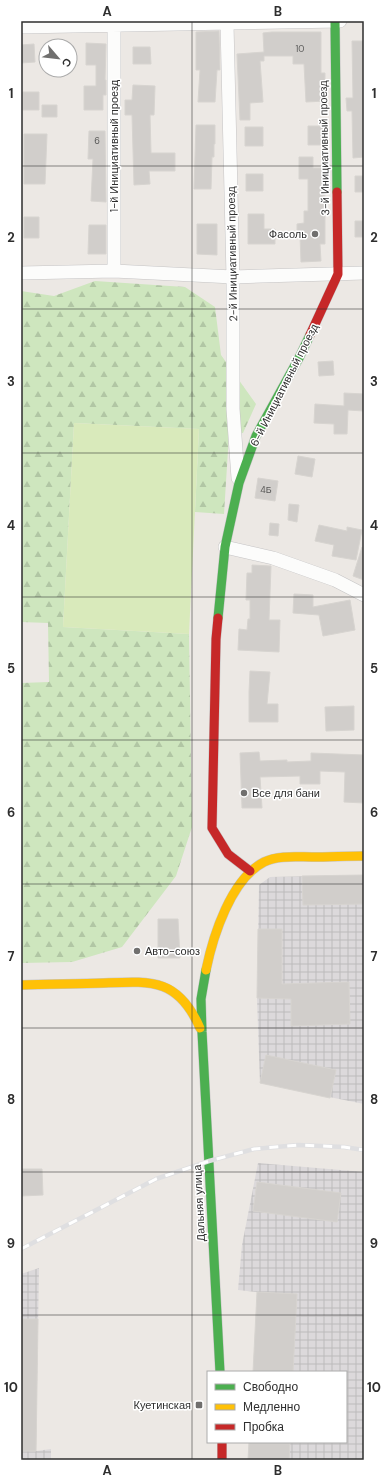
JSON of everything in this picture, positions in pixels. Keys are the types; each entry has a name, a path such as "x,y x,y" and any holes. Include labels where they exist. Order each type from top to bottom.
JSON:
{"street":[{"path":"21,27 114,23 227,24 338,21"},
{"name":"3-й Инициативный проезд","path":"338,21 338,274"},
{"name":"1-й Инициативный проезд","path":"114,23 114,271"},
{"name":"2-й Инициативный проезд","path":"227,24 233,277 233,410 239,483"},
{"path":"21,273 114,271 233,277 364,273"},
{"name":"6-й Инициативный проезд","path":"250,872 228,854 212,828 216,640 225,547 239,483 256,436 299,358 338,274"},
{"path":"225,547 273,558 335,580 364,595"},
{"name":"Дальняя улица","path":"220,1371 202,1032 202,999 207,967 216,933 237,888 250,872 265,862 284,857 364,856"},
{"path":"21,985 136,982 158,985 176,994 187,1004 195,1015 202,1032"},
{"path":"222,1443 222,1460"}],"shaded area":[{"path":"364,875 364,1104 260,1083 257,998 259,885 270,877"},
{"path":"258,1163 364,1172 364,1460 248,1460 249,1443 347,1443 347,1371 253,1371 257,1292 238,1290 242,1245"},
{"path":"39,1268 36,1451 51,1449 51,1460 21,1460 21,1274"}],"green space":[{"path":"95,281 185,287 215,307 221,355 256,404 243,433 229,434 224,514 195,512 199,429 74,423 63,627 189,634 192,827 176,876 122,947 72,962 21,963 21,683 49,682 48,623 21,622 21,291 54,296"},
{"path":"74,423 199,429 189,634 63,627"}],"building":[{"path":"219,31 220,70 217,70 215,102 198,102 200,70 196,70 196,32"},
{"path":"321,32 321,73 325,73 325,101 306,102 304,64 293,64 293,56 264,56 264,61 260,61 263,102 250,103 250,120 240,120 237,54 264,52 263,33"},
{"path":"352,41 364,41 364,157 353,158 352,111 347,111 346,98 353,98"},
{"path":"86,43 106,44 106,95 103,95 103,110 84,110 84,86 96,86 96,65 86,65"},
{"path":"34,44 35,62 21,63 21,45"},
{"path":"133,47 150,47 151,64 133,64"},
{"path":"133,85 155,86 154,115 150,115 151,153 175,153 175,171 149,171 150,184 134,185 132,115 125,115 125,100 132,100"},
{"path":"23,92 39,92 39,110 23,110"},
{"path":"42,105 57,105 57,117 42,117"},
{"path":"196,125 215,125 211,189 194,189"},
{"path":"308,126 324,126 324,145 308,145"},
{"path":"245,127 263,127 263,146 245,146"},
{"path":"89,131 105,131 106,202 91,201 93,159 88,159"},
{"path":"24,134 47,134 45,184 24,184"},
{"path":"299,157 313,157 313,168 326,168 325,244 320,244 321,261 301,262 300,236 297,236 297,224 304,223 304,211 308,211 308,179 299,179"},
{"path":"246,174 263,174 263,191 246,191"},
{"path":"355,176 364,176 364,192 355,192"},
{"path":"248,214 264,214 264,229 275,229 275,244 248,244"},
{"path":"24,217 39,217 39,238 24,238"},
{"path":"355,221 364,221 364,237 355,237"},
{"path":"197,224 217,224 217,255 197,254"},
{"path":"89,225 106,225 106,254 88,254"},
{"path":"333,361 334,375 319,376 318,362"},
{"path":"344,393 364,394 364,411 348,410 347,434 334,434 334,424 314,423 315,404 344,406"},
{"path":"298,456 315,459 312,477 295,474"},
{"path":"258,478 278,481 275,501 255,498"},
{"path":"289,504 299,505 297,522 288,520"},
{"path":"270,523 279,524 278,536 269,535"},
{"path":"319,525 347,531 347,527 362,530 356,560 332,556 334,545 315,541"},
{"path":"362,547 364,548 364,580 353,576"},
{"path":"252,565 271,566 269,620 280,620 279,652 238,650 239,629 247,630 248,619 250,619 250,600 246,600 247,573 252,573"},
{"path":"294,594 313,595 313,607 350,600 355,630 323,636 319,615 293,613"},
{"path":"250,671 270,672 267,704 278,704 278,722 249,722"},
{"path":"354,706 354,730 326,731 325,707"},
{"path":"259,752 260,761 287,760 287,762 311,761 311,753 364,755 364,803 344,802 345,772 320,771 320,784 300,784 300,776 260,777 262,808 242,808 240,753"},
{"path":"364,875 364,904 303,905 302,876"},
{"path":"158,919 178,919 180,958 158,958"},
{"path":"258,929 282,929 282,984 349,982 350,1024 291,1026 291,999 257,998"},
{"path":"266,1055 336,1070 330,1098 260,1083"},
{"path":"21,1169 42,1169 43,1195 21,1196"},
{"path":"257,1182 341,1193 337,1222 253,1211"},
{"path":"257,1292 297,1294 293,1371 253,1371"},
{"path":"21,1319 38,1319 36,1451 21,1451"},
{"path":"249,1443 290,1443 289,1460 248,1460"}],"railway":[{"path":"21,1249 156,1179 209,1161 254,1149 298,1145 344,1147 364,1150"}],"traffic: fast":[{"path":"335,22 337,192"},
{"path":"218,618 225,547 239,483 256,436 310,335"},
{"path":"206,970 201,999 202,1032 220,1371"}],"traffic: slow":[{"path":"206,970 213,941 225,910 242,881 252,870 264,862 281,857 364,856"},
{"path":"21,985 136,982 149,983 172,991 182,1000 200,1028"}],"traffic: jam":[{"path":"310,335 338,274 337,192"},
{"path":"218,618 216,639 212,828 228,854 250,871"},
{"path":"222,1443 222,1460"}],"place":[{"name":"Фасоль","path":"315,234"},
{"name":"Все для бани","path":"244,793"},
{"name":"Авто-союз","path":"137,951"},
{"name":"Куетинская","path":"199,1405"}]}
